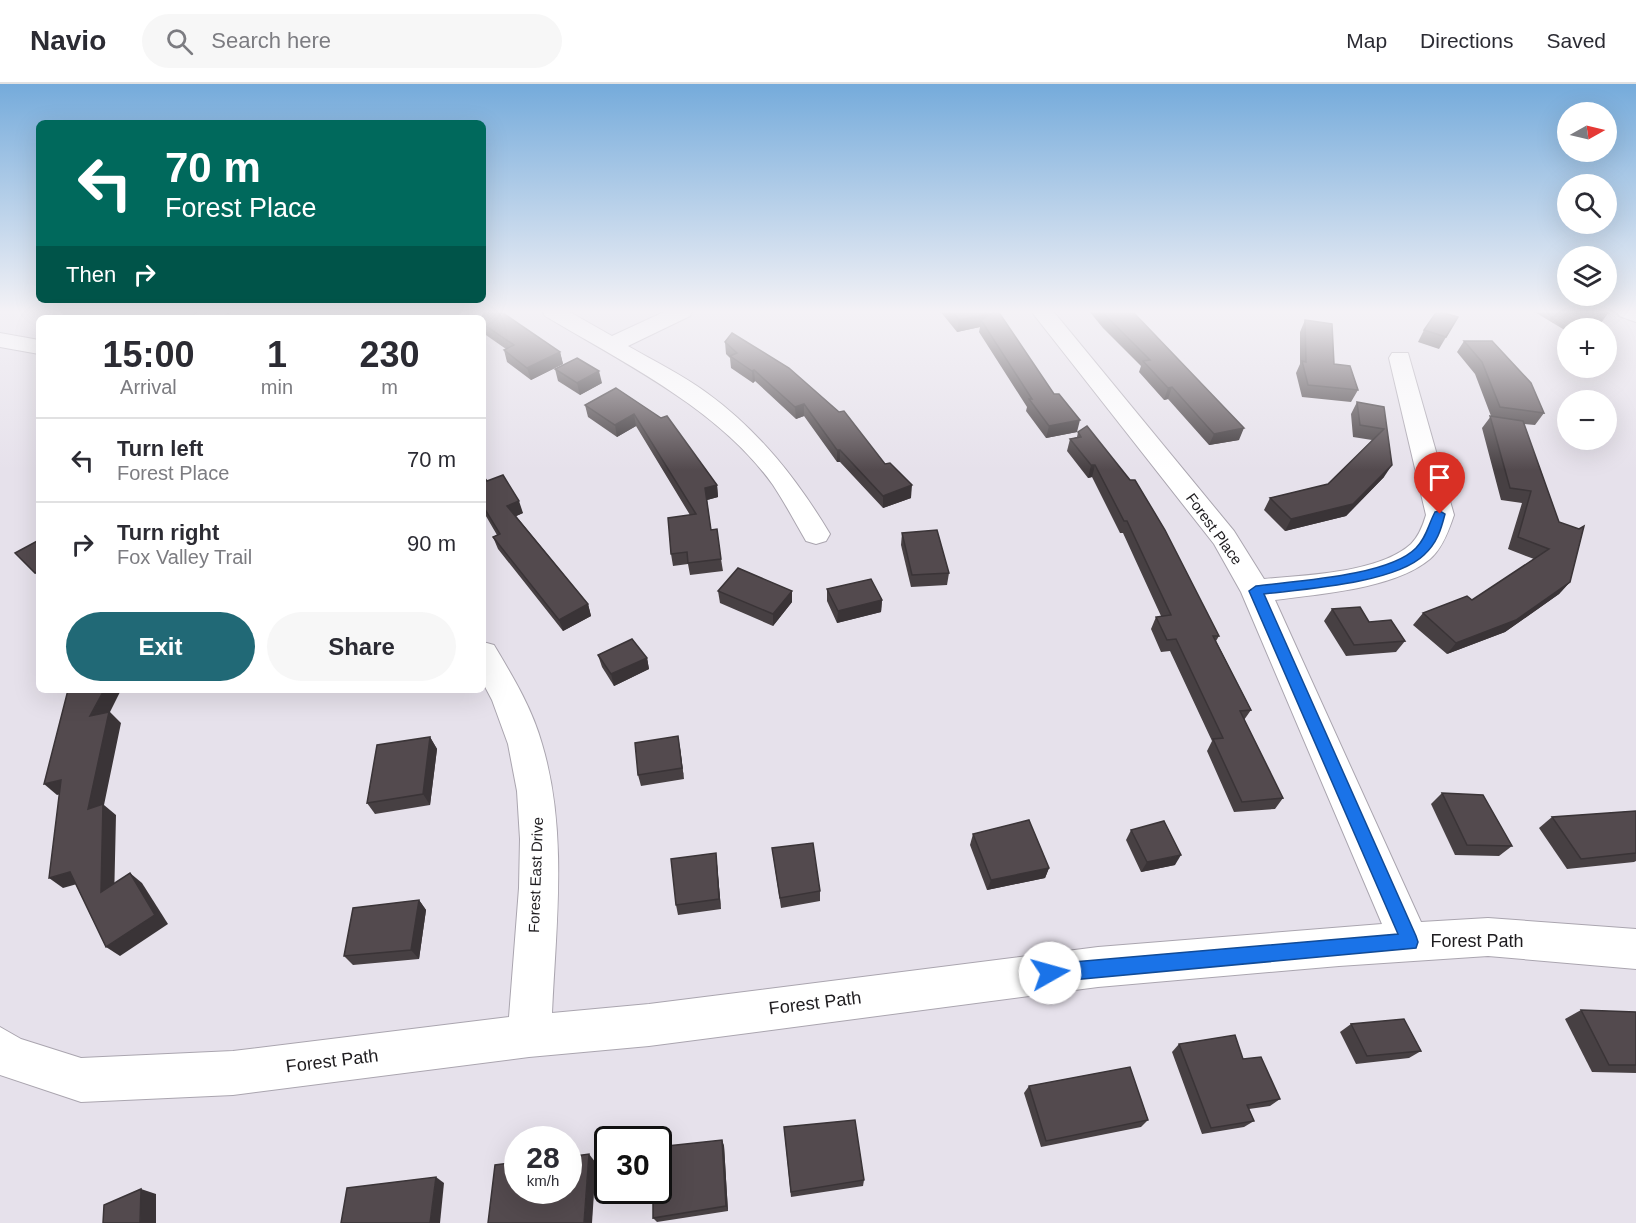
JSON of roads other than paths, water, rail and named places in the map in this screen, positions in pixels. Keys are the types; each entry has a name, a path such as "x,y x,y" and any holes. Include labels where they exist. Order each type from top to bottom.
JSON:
{"street":[{"path":"646,364 698,397 734,428 782,479 816,534"},
{"name":"Forest Place","path":"1085,364 1224,538 1256,591 1410,942"},
{"path":"1256,591 1329,581 1396,567 1419,553 1434,535 1440,514 1402,364"},
{"name":"Forest East Drive","path":"486,659 515,710 534,776 540,831 529,1036"},
{"name":"Forest Path","path":"0,1049 8,1057 81,1080 233,1073 529,1036 649,1025 1098,967 1488,937 1636,949"}]}
